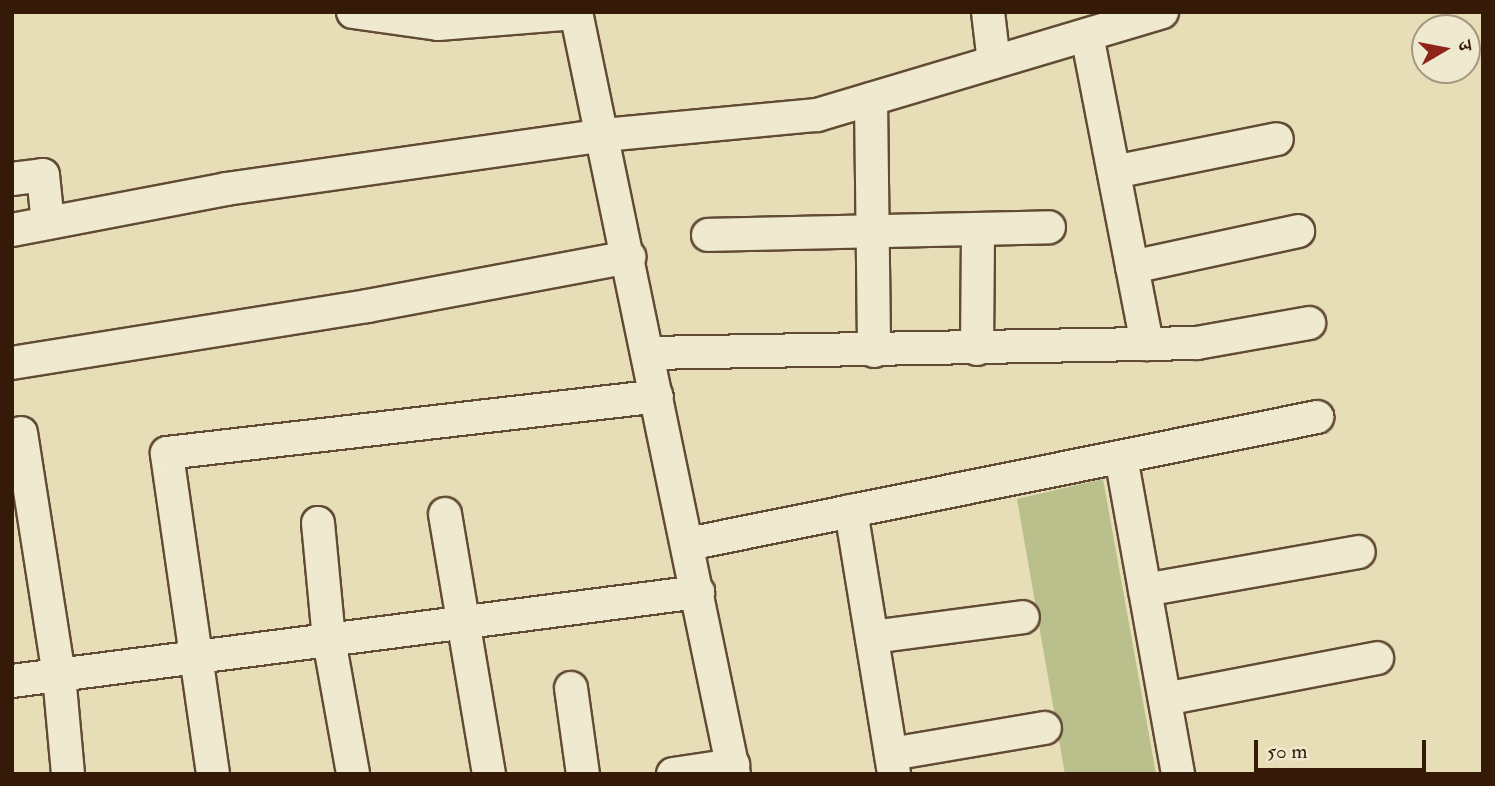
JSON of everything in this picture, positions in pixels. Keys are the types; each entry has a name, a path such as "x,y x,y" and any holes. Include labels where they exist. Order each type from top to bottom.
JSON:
{"street":[{"path":"353,12 438,24 576,13 604,135 733,769 673,774"},
{"path":"988,12 994,62"},
{"path":"12,230 226,190 604,135 817,114 1162,12"},
{"path":"1087,35 1147,344"},
{"path":"871,99 874,351"},
{"path":"1114,172 1277,139"},
{"path":"12,179 43,175 48,223"},
{"path":"708,235 1049,227"},
{"path":"977,349 978,229"},
{"path":"1132,267 1298,231"},
{"path":"12,363 367,306 629,257"},
{"path":"648,353 874,351 1197,343 1309,323"},
{"path":"213,774 167,453 657,396"},
{"path":"688,544 1317,417"},
{"path":"21,433 60,675 68,774"},
{"path":"1122,457 1178,774"},
{"path":"851,511 893,764 1045,728"},
{"path":"445,514 489,774"},
{"path":"318,523 329,640 353,774"},
{"path":"1145,590 1359,552"},
{"path":"12,681 698,592"},
{"path":"872,637 1023,617"},
{"path":"1165,699 1377,658"},
{"path":"571,688 583,774"}],"green space":[{"path":"1103,479 1156,774 1065,774 1017,499"}]}
